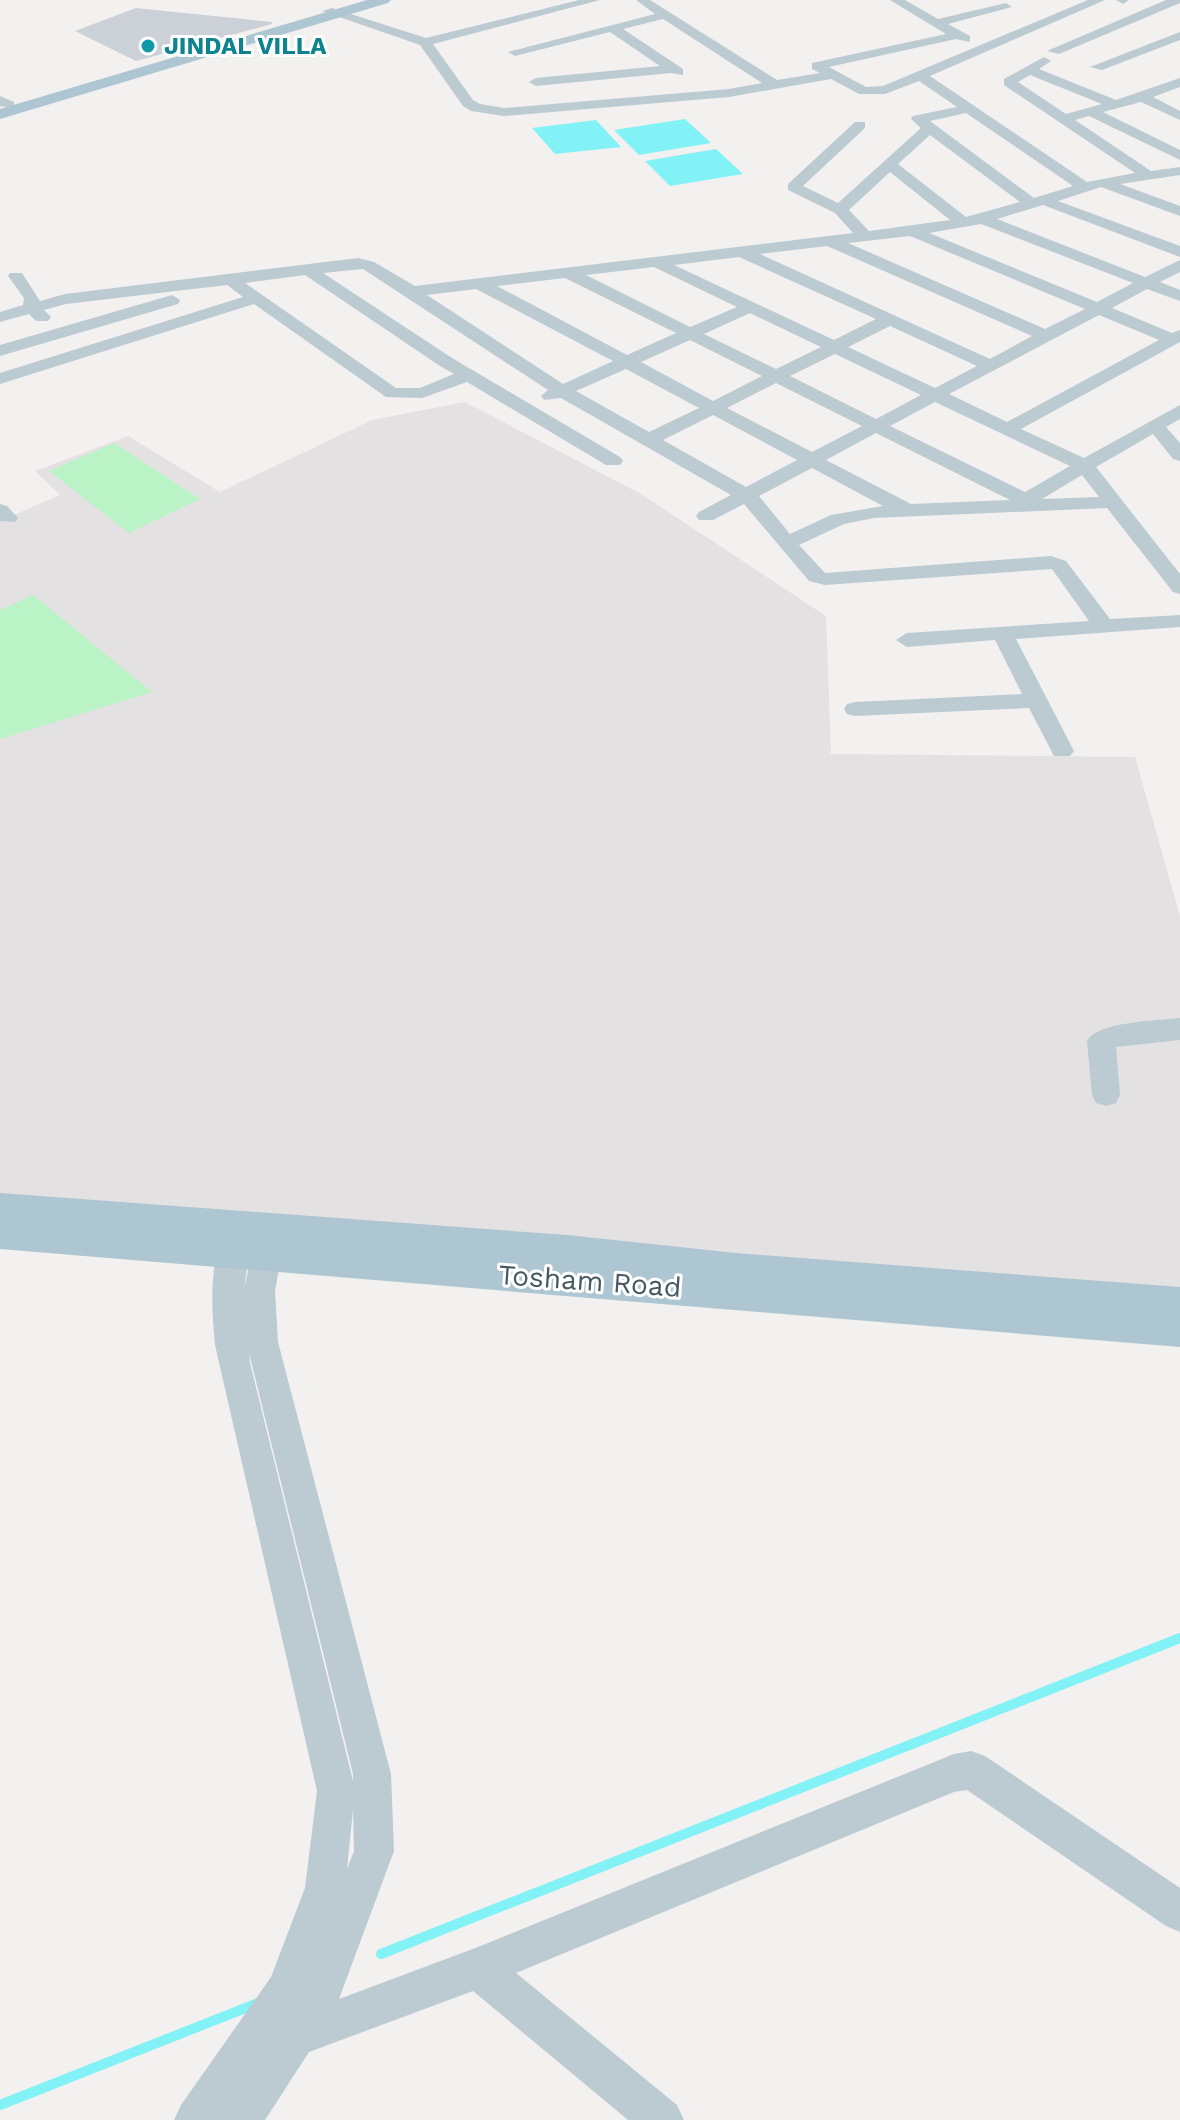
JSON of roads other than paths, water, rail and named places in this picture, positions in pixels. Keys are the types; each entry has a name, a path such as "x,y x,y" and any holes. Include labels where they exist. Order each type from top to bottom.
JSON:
{"main road":[{"path":"332,12 364,0"},
{"path":"2,106 383,0"},
{"name":"Tosham Road","path":"0,1208 252,1242 1180,1330"},
{"name":"Tosham Road","path":"0,1233 567,1251 736,1269 1180,1304"}],"street":[{"path":"642,0 775,85"},
{"path":"896,0 984,50"},
{"path":"958,35 817,66 864,91 876,92 922,77 1099,0"},
{"path":"1122,0 1161,14"},
{"path":"1124,76 1054,51 1161,14 1177,0"},
{"path":"332,12 425,42 598,5 637,22"},
{"path":"936,23 1006,7"},
{"path":"515,52 665,15"},
{"path":"492,27 515,52 555,108"},
{"path":"612,28 712,95"},
{"path":"1083,62 1180,36"},
{"path":"425,42 468,103 476,108 504,112 712,95 830,75"},
{"path":"557,42 605,76"},
{"path":"1044,61 1009,82 1148,175"},
{"path":"536,82 673,69"},
{"path":"1029,70 1117,105"},
{"path":"922,77 1084,187"},
{"path":"1063,119 1117,105 1180,82"},
{"path":"1142,97 1180,116"},
{"path":"971,108 919,118 928,129 1038,202 1180,252"},
{"path":"1091,112 1180,156"},
{"path":"860,125 793,187 840,210 864,236"},
{"path":"840,210 928,129"},
{"path":"890,165 964,223"},
{"path":"411,291 964,223 1103,182 1180,171"},
{"path":"1103,182 1176,208"},
{"path":"982,219 1180,296"},
{"path":"912,231 1097,308 1178,336"},
{"path":"829,241 1048,337"},
{"path":"741,251 992,366"},
{"path":"653,261 1085,466 1180,588"},
{"path":"0,317 65,299 363,263 562,390 746,495 760,507 816,577 825,579 1051,562 1059,565 1105,627"},
{"path":"706,516 1180,265"},
{"path":"308,270 468,375 613,461"},
{"path":"566,272 877,427 1020,503"},
{"path":"16,276 32,298 31,307"},
{"path":"231,281 392,393 422,393 468,375"},
{"path":"0,351 231,281"},
{"path":"480,284 910,512"},
{"path":"0,379 256,298"},
{"path":"31,307 79,354"},
{"path":"523,408 750,307"},
{"path":"649,440 890,319"},
{"path":"1007,429 1178,336"},
{"path":"1020,503 1180,411"},
{"path":"1155,425 1180,455"},
{"path":"787,543 838,519 874,512 1020,503 1111,502"},
{"path":"907,640 1180,621"},
{"path":"1003,634 1062,751"},
{"path":"855,709 1035,701"},
{"path":"1106,1095 1101,1041 1180,1029"},
{"path":"240,2120 317,2001 374,1851 372,1774 262,1342 252,1242"},
{"path":"196,2120 287,1990 325,1888 336,1791 234,1363 227,1320 227,1276 252,1242"},
{"path":"241,2056 478,1968 940,1778 971,1770 1180,1912"},
{"path":"478,1968 662,2120"}],"water":[{"path":"685,119 711,143 639,155 614,130"},
{"path":"596,120 621,147 555,154 532,128"},
{"path":"716,149 743,174 670,186 645,161"}],"waterway":[{"path":"381,1954 1180,1638"},
{"path":"0,2105 258,2003"}],"place":[{"name":"JINDAL VILLA","path":"148,46"}]}
